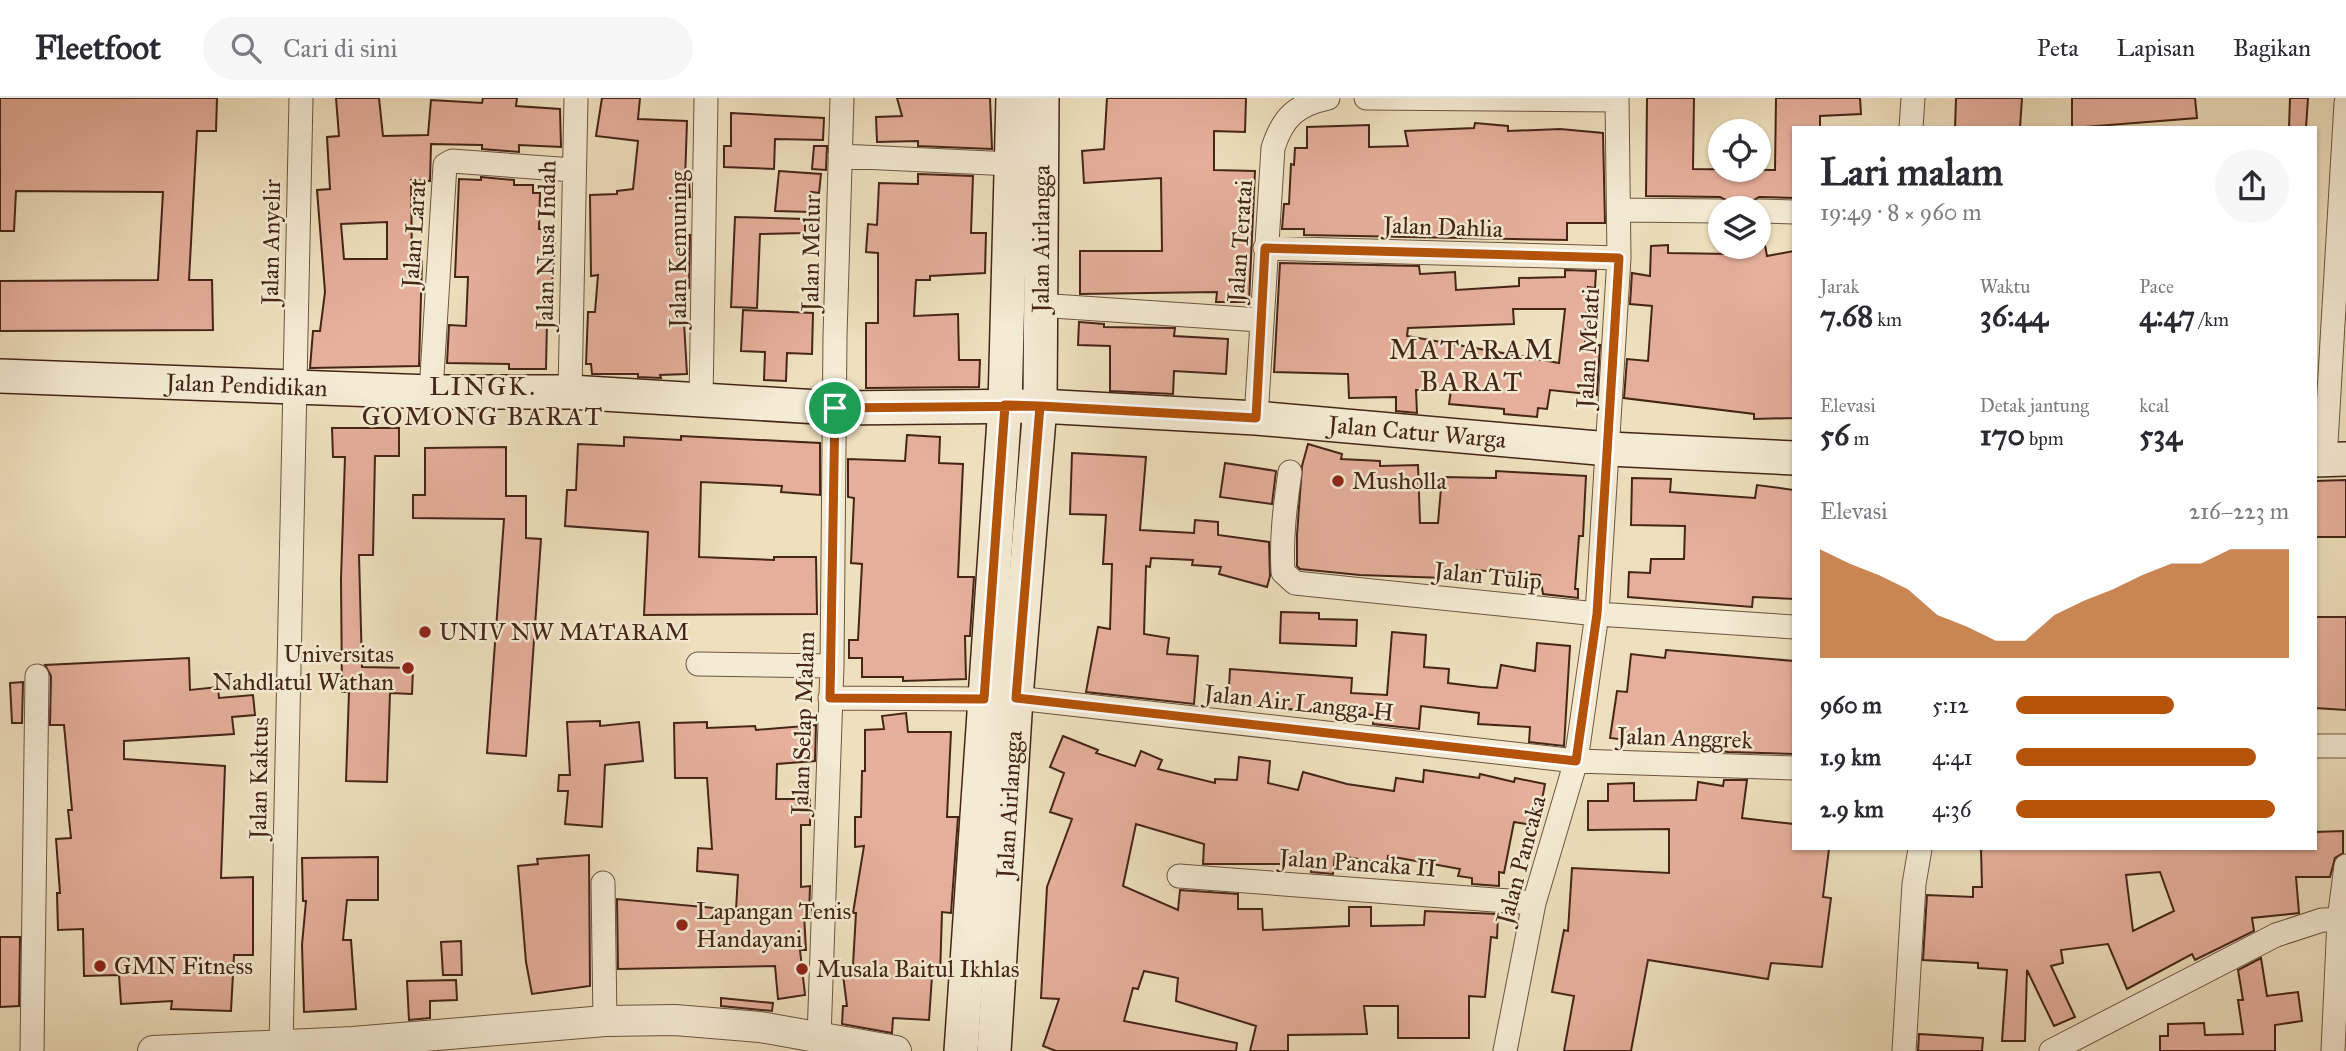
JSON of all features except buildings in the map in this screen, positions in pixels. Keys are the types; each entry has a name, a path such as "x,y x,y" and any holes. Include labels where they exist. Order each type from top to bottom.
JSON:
{"main road":[{"name":"Jalan Airlangga","path":"994,1051 1013,98"},
{"name":"Jalan Airlangga","path":"961,1051 1000,698 1040,406 1038,305 1042,98"},
{"name":"Jalan Pendidikan","path":"0,376 431,392 570,392 835,408 1040,406"},
{"name":"Jalan Catur Warga","path":"1040,406 1256,418 1608,462 1792,458"}],"street":[{"name":"Jalan Anyelir","path":"293,386 301,98"},
{"name":"Jalan Nusa Indah","path":"570,392 576,98"},
{"name":"Jalan Kemuning","path":"701,400 706,98"},
{"name":"Jalan Melur","path":"835,408 842,98"},
{"name":"Jalan Teratai","path":"1256,418 1260,320 1273,148 1280,128 1290,113 1308,102 1328,98"},
{"path":"1366,98 1617,99"},
{"path":"1911,126 1913,98"},
{"name":"Jalan Melati","path":"1608,462 1619,258 1617,99"},
{"path":"2329,460 2346,103"},
{"path":"840,156 1012,164"},
{"name":"Jalan Larat","path":"431,392 445,165 452,161 573,170"},
{"path":"1619,209 1708,211"},
{"path":"1771,211 1792,212"},
{"name":"Jalan Dahlia","path":"1265,248 1619,258"},
{"path":"1038,305 1260,320"},
{"name":"Jalan Kaktus","path":"281,1046 293,386"},
{"name":"Jalan Selap Malam","path":"819,1038 832,666 835,408"},
{"name":"Jalan Pancaka","path":"1505,1051 1534,903 1576,761 1597,614 1608,462"},
{"name":"Jalan Tulip","path":"1290,472 1283,517 1283,572 1295,583 1597,614 1792,627"},
{"path":"698,664 832,666"},
{"path":"32,1051 37,676"},
{"name":"Jalan Air Langga H","path":"830,698 1000,698 1576,761"},
{"path":"2317,746 2346,746"},
{"name":"Jalan Anggrek","path":"1576,761 1792,768"},
{"path":"1904,1051 1914,884 1920,850"},
{"path":"2333,1051 2346,866"},
{"name":"Jalan Pancaka II","path":"1179,876 1534,903"},
{"path":"603,883 606,1021"},
{"path":"2051,1051 2276,935 2322,920 2343,920"},
{"path":"153,1051 281,1046 354,1047 606,1021 675,1020 760,1027 896,1051"}],"place":[{"name":"Musholla","path":"1338,481"},
{"name":"UNIV NW MATARAM","path":"425,632"},
{"name":"Universitas Nahdlatul Wathan","path":"408,668"},
{"name":"Lapangan Tenis Handayani","path":"682,925"},
{"name":"GMN Fitness","path":"100,966"},
{"name":"Musala Baitul Ikhlas","path":"802,969"}],"district":[{"name":"MATARAM BARAT","path":"1472,365"},
{"name":"LINGK. GOMONG BARAT","path":"483,401"}],"route":[{"path":"835,408 830,698 984,699 1005,405 1040,406 1256,418 1265,248 1619,258 1597,614 1576,761 1016,698 1040,406 1005,405 835,408"}]}
